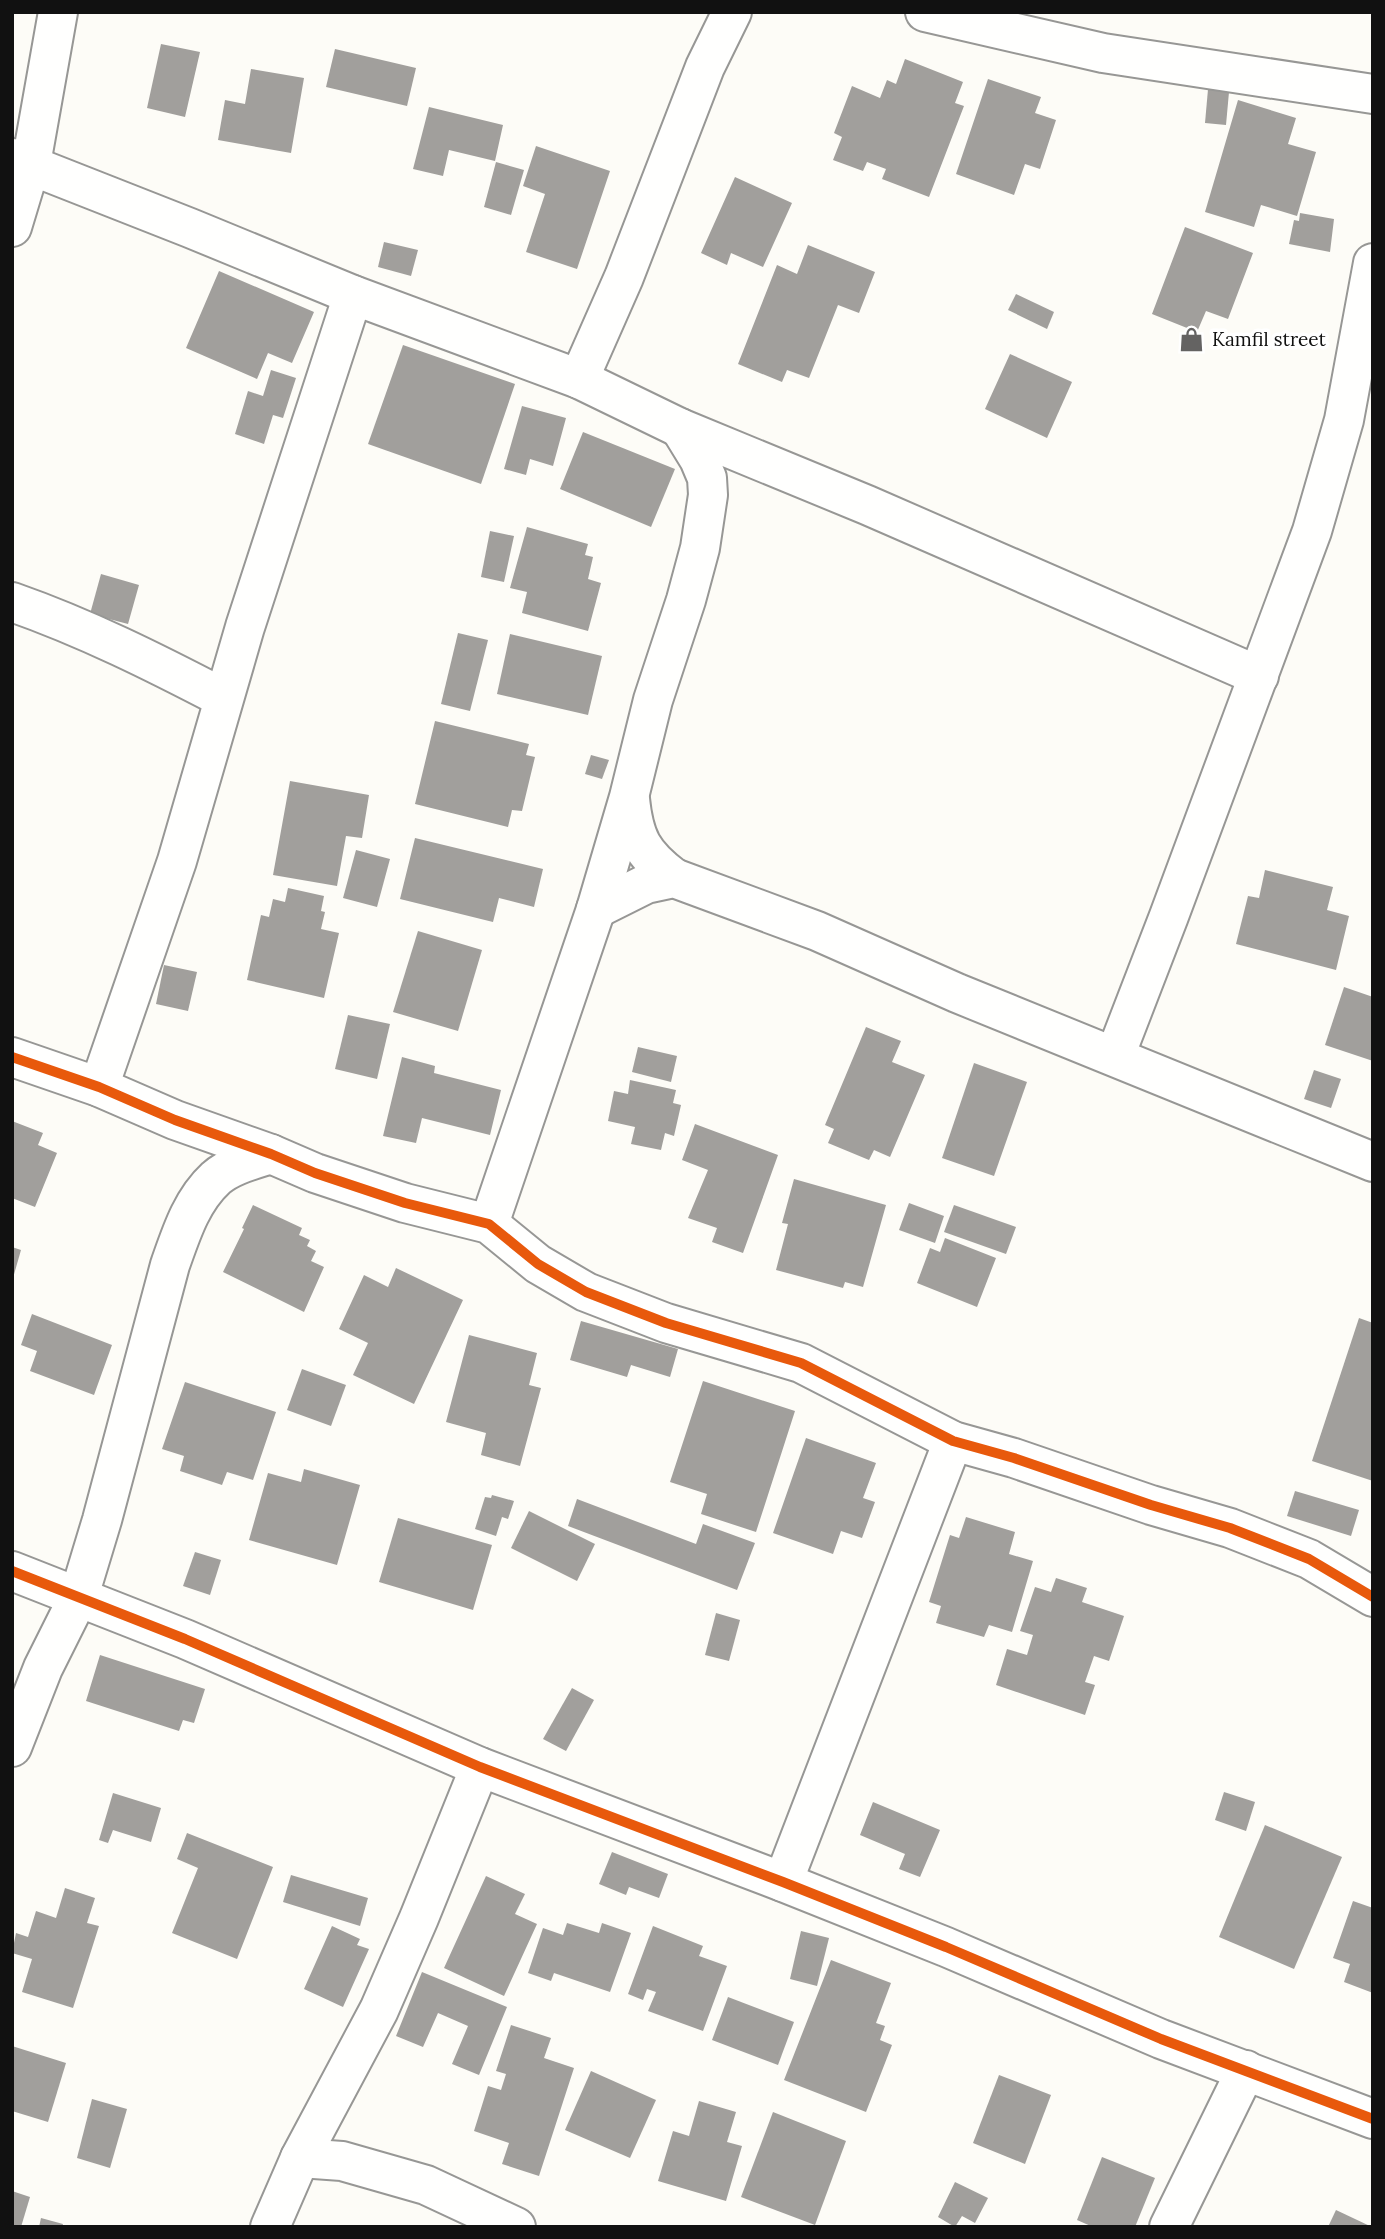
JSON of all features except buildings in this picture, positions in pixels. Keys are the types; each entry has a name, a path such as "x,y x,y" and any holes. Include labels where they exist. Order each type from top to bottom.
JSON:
{"street":[{"path":"12,227 22,161 58,12"},
{"path":"579,379 624,277 705,67 732,12"},
{"path":"925,12 1029,23 1103,53 1373,94"},
{"path":"22,161 353,295 579,379 680,428 1065,590 1259,676"},
{"path":"1115,1056 1312,531 1344,419 1373,263"},
{"path":"99,1087 177,861 223,698 353,295"},
{"path":"489,1224 596,909 629,797 653,700 699,548 708,495 707,478 680,428"},
{"path":"708,495 727,474 740,468 766,464"},
{"path":"12,602 62,620 138,654 223,698"},
{"path":"629,797 632,825 642,849 656,865 674,878 817,931 957,993 1373,1162"},
{"path":"596,909 646,884 674,878"},
{"path":"12,1057 99,1087 175,1121 271,1154 315,1173 405,1203 489,1224 538,1264 586,1292 666,1323 801,1363 953,1441 1230,1528 1309,1559 1373,1597"},
{"path":"12,1746 43,1668 79,1596 170,1265 196,1203 201,1173 200,1155 193,1139 175,1121"},
{"path":"196,1203 217,1177 241,1164 271,1154"},
{"path":"783,1882 953,1441"},
{"path":"12,1571 185,1639 480,1767 783,1882 946,1947 1161,2039 1373,2119"},
{"path":"270,2227 300,2158 379,2010 480,1767"},
{"path":"1168,2227 1246,2070"},
{"path":"300,2158 342,2161 426,2185 516,2227"}],"cycle path":[{"path":"12,1057 99,1087 175,1120 271,1154 315,1173 405,1203 489,1224 538,1264 586,1292 666,1323 801,1363 953,1441 1230,1528 1309,1559 1373,1597"},
{"path":"12,1571 185,1639 480,1767 783,1882 946,1947 1161,2039 1373,2119"}],"place":[{"name":"Kamfil street","path":"1192,339"}]}
